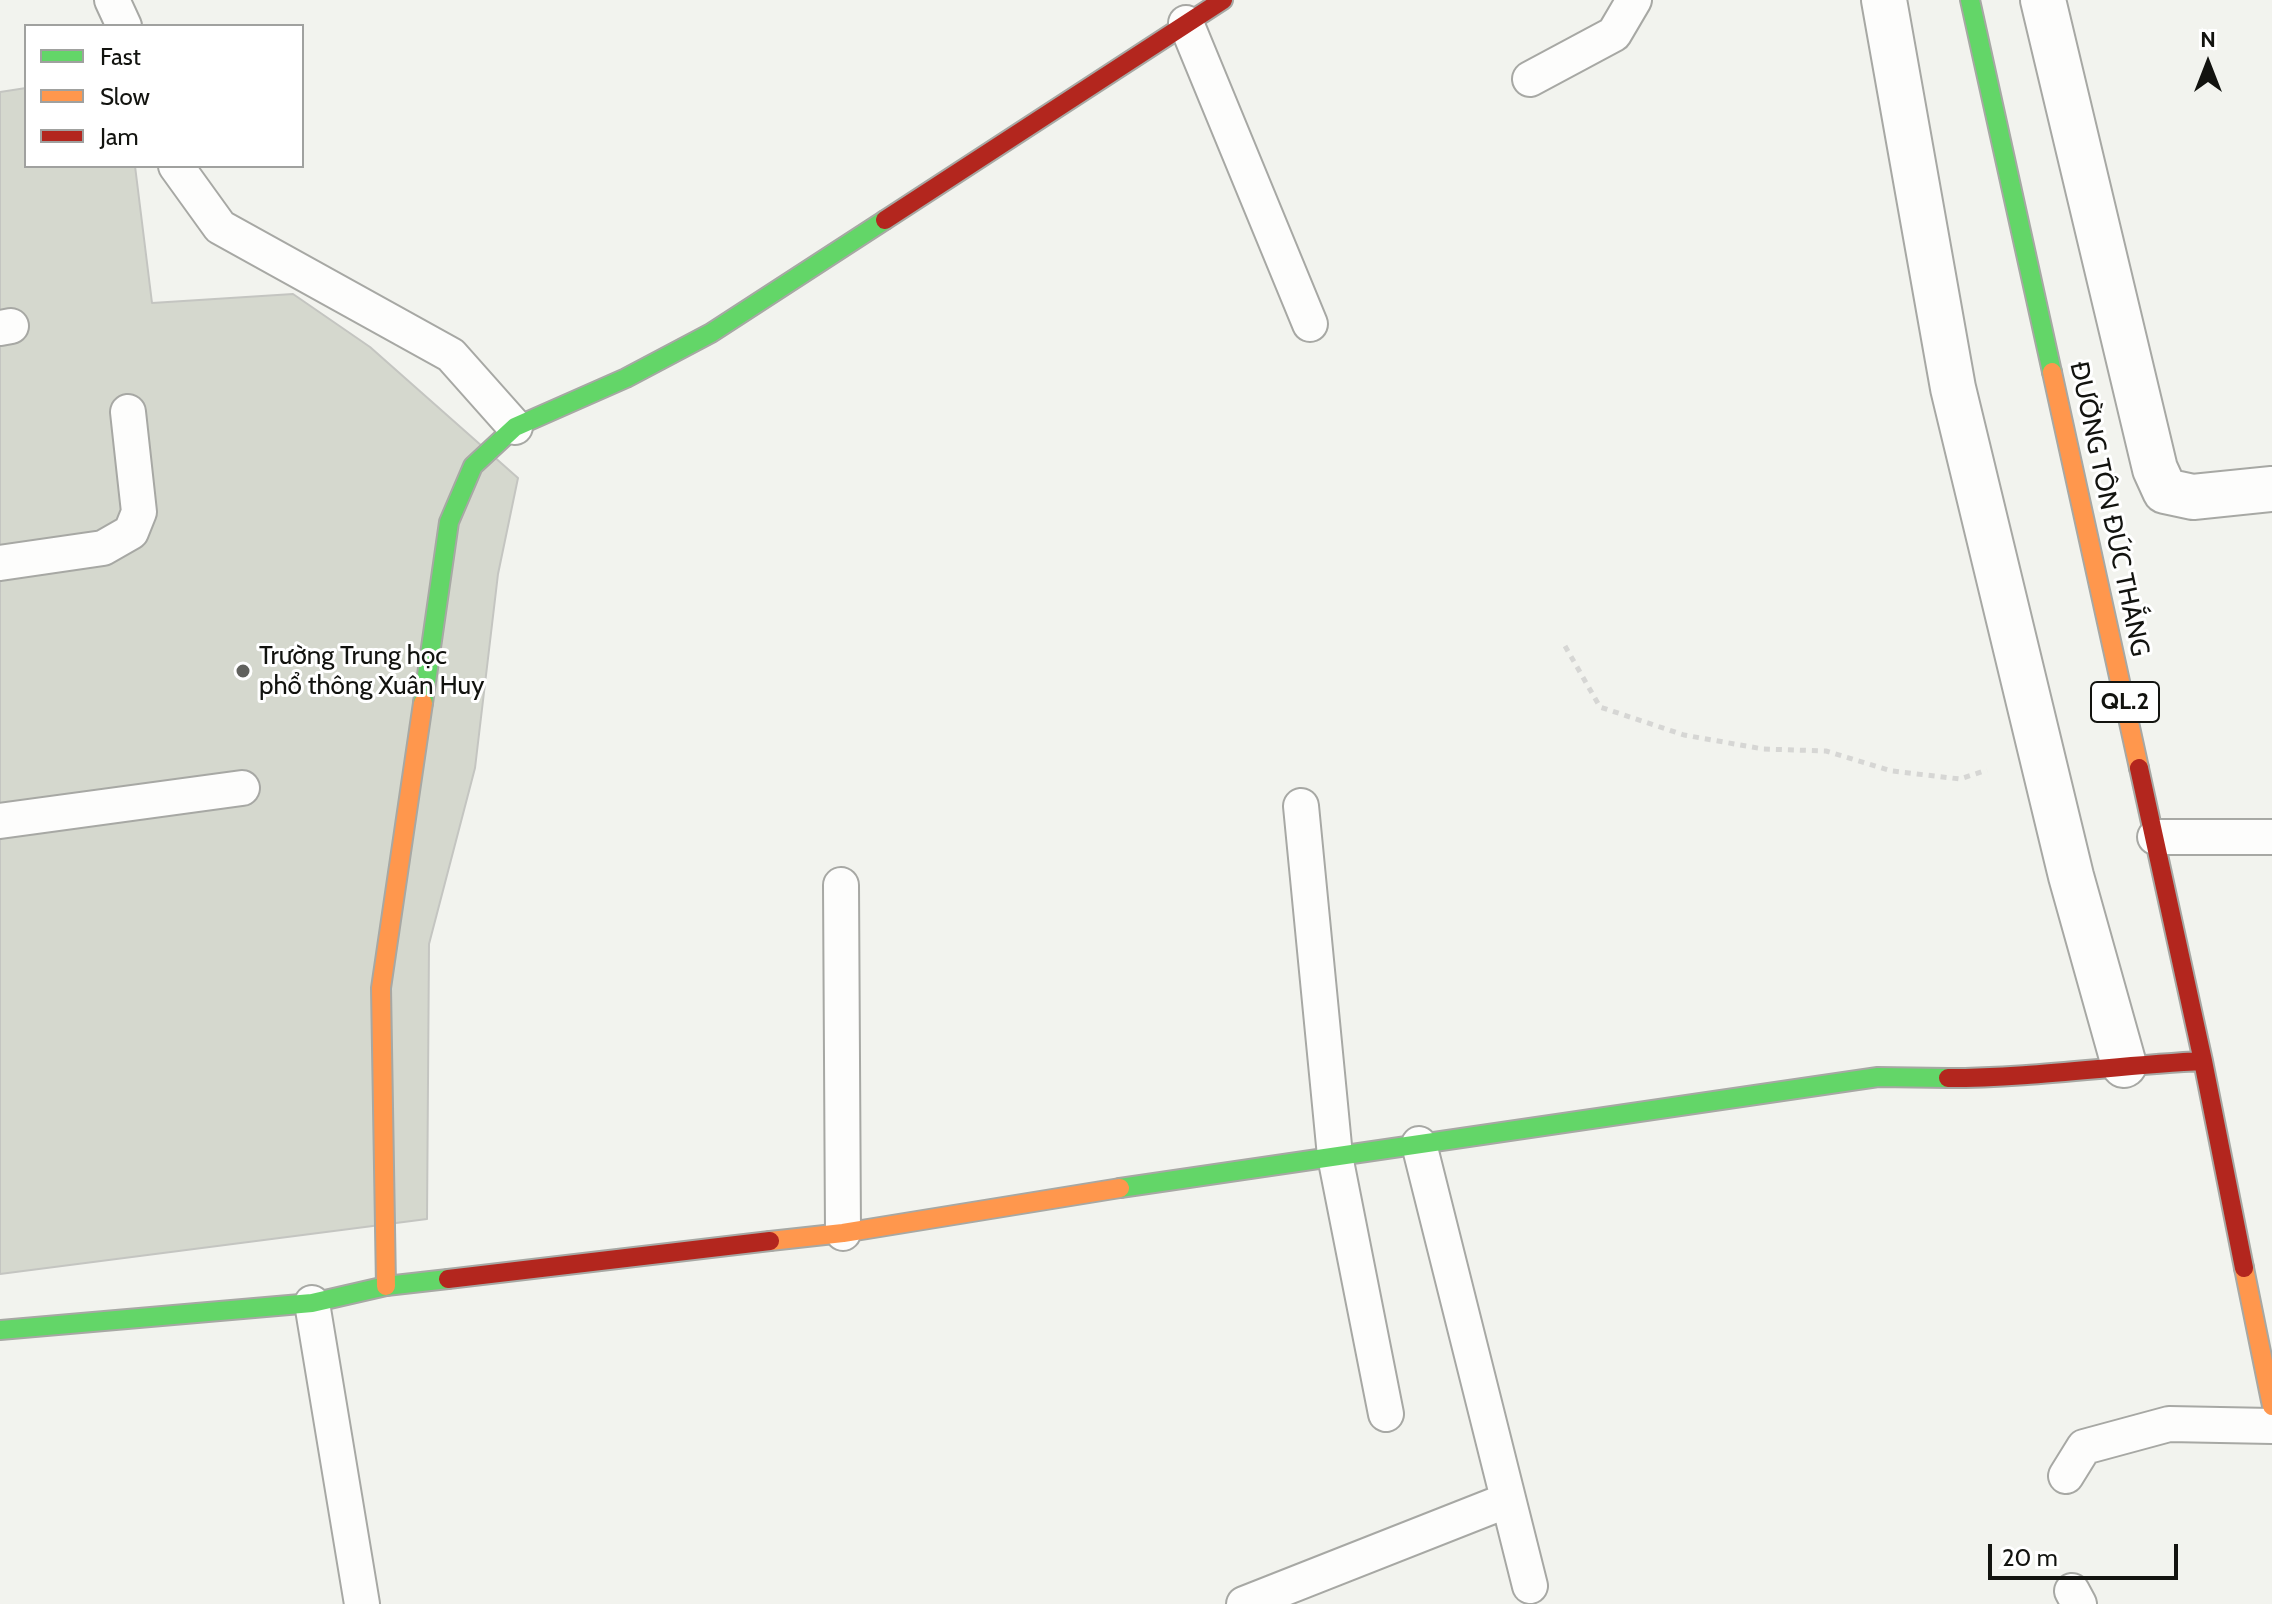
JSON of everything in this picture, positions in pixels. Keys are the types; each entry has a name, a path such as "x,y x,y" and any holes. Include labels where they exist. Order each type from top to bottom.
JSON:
{"main road":[{"path":"386,1286 381,988 449,522 473,466 515,427 626,378 711,333 1223,0"},
{"name":"ĐƯỜNG TÔN ĐỨC THẮNG","path":"1970,0 2155,837 2271,1395"},
{"path":"0,1330 312,1303 386,1286 843,1233 1093,1192 1878,1077 1994,1078 2124,1065 2203,1061"}],"street":[{"path":"1884,0 1953,388 2071,876 2124,1065"},
{"path":"2043,0 2155,469 2165,491 2193,497 2272,489"}],"lane":[{"path":"112,0 123,24"},
{"path":"1530,79 1614,34 1634,0"},
{"path":"1186,23 1310,324"},
{"path":"177,168 220,227 451,355 515,427"},
{"path":"0,563 103,548 131,532 139,512 128,412"},
{"path":"0,821 242,788"},
{"path":"1301,806 1335,1156 1386,1414"},
{"path":"2155,837 2272,837"},
{"path":"841,885 843,1233"},
{"path":"1419,1144 1530,1586"},
{"path":"312,1303 362,1604"},
{"path":"2066,1476 2084,1447 2169,1424 2272,1426"},
{"path":"1244,1604 1508,1500"}],"path":[{"path":"1565,646 1600,707 1684,735 1763,749 1826,751 1892,771 1960,779 2041,752"}],"building":[{"name":"Trường Trung học phổ thông Xuân Huy","path":"24,88 24,168 135,168 152,303 293,294 370,347 518,478 498,574 475,768 429,944 427,1219 0,1274 0,92"}],"traffic: fast":[{"path":"1970,0 2052,372"},
{"path":"423,703 449,522 473,466 515,427 626,378 711,333 885,220"},
{"path":"1120,1188 1878,1077 1948,1078"},
{"path":"0,1330 312,1303 386,1286 448,1279"}],"traffic: slow":[{"path":"2052,372 2139,768"},
{"path":"386,1286 381,988 423,703"},
{"path":"770,1241 843,1233 1120,1188"},
{"path":"2244,1268 2272,1406"}],"traffic: jam":[{"path":"885,220 1223,0"},
{"path":"2139,768 2203,1061 2244,1268"},
{"path":"1948,1078 2203,1061"},
{"path":"448,1279 770,1241"}],"place":[{"name":"Trường Trung học phổ thông Xuân Huy","path":"243,671"}]}
